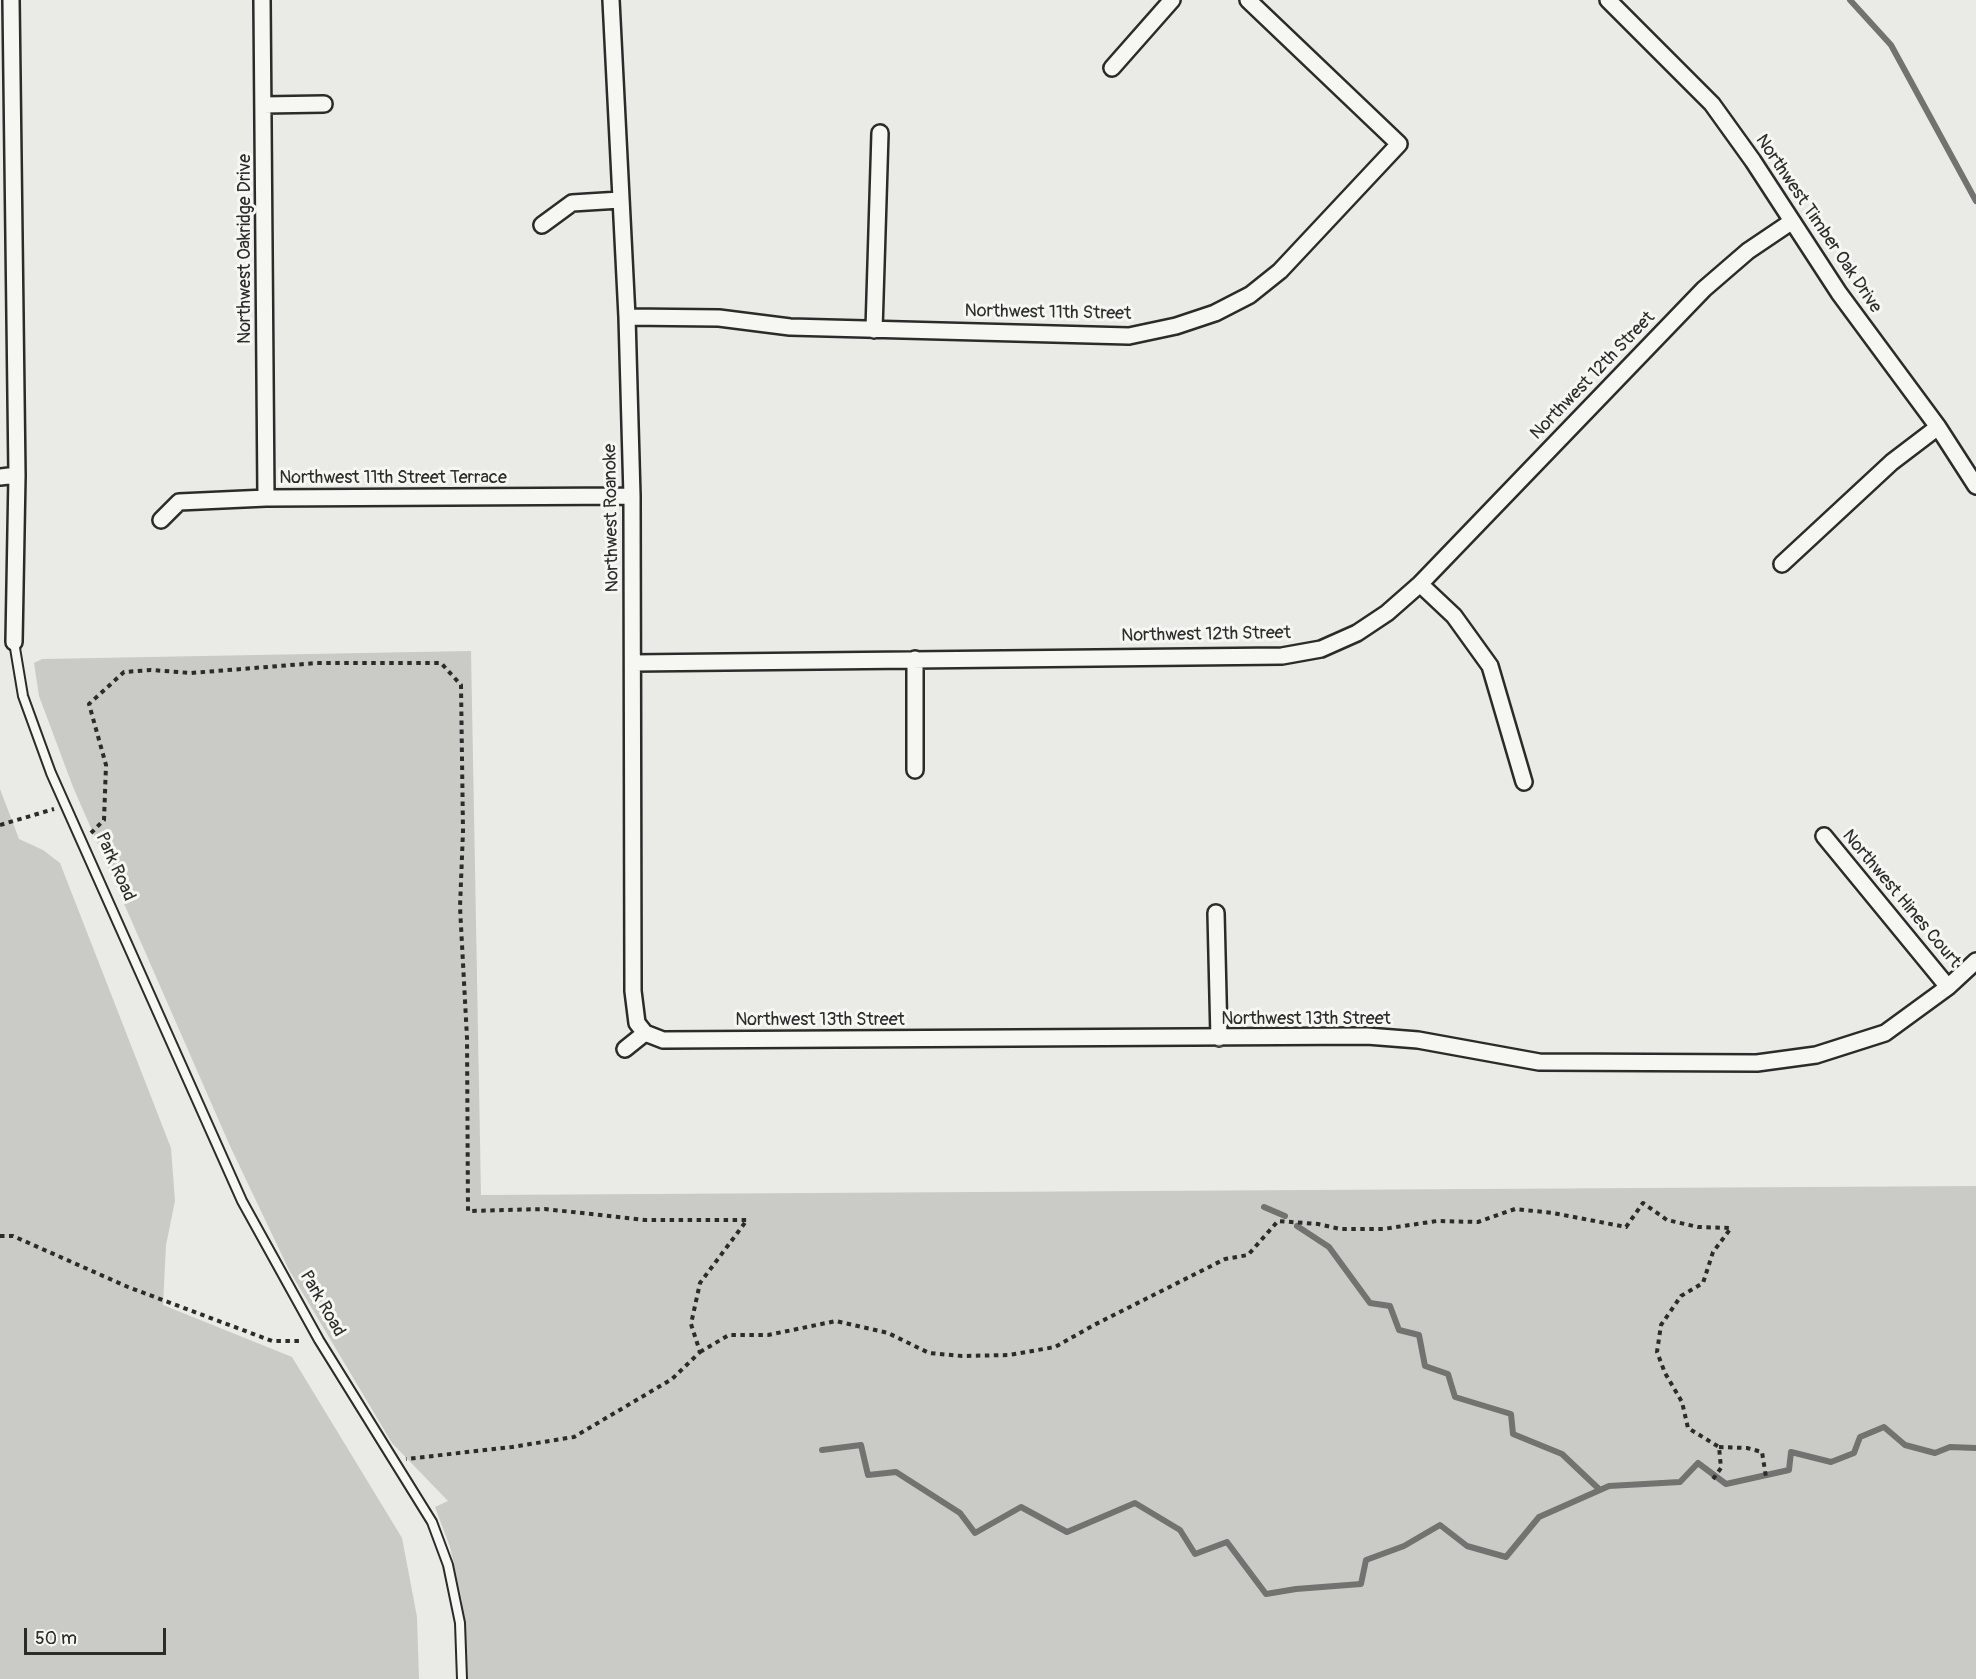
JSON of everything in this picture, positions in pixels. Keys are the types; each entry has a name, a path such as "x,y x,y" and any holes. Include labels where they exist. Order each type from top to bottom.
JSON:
{"street":[{"name":"Park Road","path":"11,0 17,475 15,642"},
{"name":"Northwest Oakridge Drive","path":"262,0 266,498"},
{"name":"Northwest Roanoke","path":"611,0 627,317 632,496 633,991 637,1023 645,1033"},
{"path":"1112,68 1172,0"},
{"name":"Northwest 11th Street","path":"627,317 719,318 790,327 1129,336 1176,326 1215,313 1250,295 1280,271 1399,144 1248,0"},
{"name":"Northwest Timber Oak Drive","path":"1608,0 1712,104 1753,161 1839,293 1938,427 1976,486"},
{"path":"263,105 324,104"},
{"path":"874,330 880,133"},
{"path":"543,225 572,203 620,200"},
{"name":"Northwest 12th Street","path":"633,663 1282,656 1321,649 1357,633 1387,613 1420,584 1704,289 1748,251 1791,222"},
{"path":"1782,564 1892,462 1938,427"},
{"path":"0,477 17,475"},
{"name":"Northwest 11th Street Terrace","path":"161,520 179,502 266,498 632,496"},
{"path":"1420,584 1454,616 1490,666 1524,782"},
{"path":"915,659 915,771"},
{"name":"Northwest Hines Court","path":"1824,836 1948,987"},
{"path":"1216,914 1219,1038"},
{"path":"1948,987 1976,961"},
{"name":"Northwest 13th Street","path":"645,1033 663,1040 1367,1036 1418,1040 1539,1062 1757,1063 1816,1055 1885,1034 1948,987"},
{"path":"625,1049 645,1033"}],"lane":[{"name":"Park Road","path":"15,642 23,696 38,742 242,1201 319,1340 432,1522 448,1564 460,1623 462,1679"}],"path":[{"path":"82,841 104,820 106,765 89,704 124,672 151,670 191,673 328,663 441,663 461,686 463,831 460,907 467,1038 468,1211 544,1209 645,1220 747,1220 700,1283 691,1324 700,1352"},
{"path":"0,825 66,806"},
{"path":"393,1460 512,1447 574,1437 672,1378 700,1352 729,1335 768,1335 836,1321 888,1333 929,1353 962,1356 1010,1355 1054,1347 1226,1259 1248,1255 1278,1221 1318,1224 1340,1229 1383,1229 1437,1221 1478,1222 1515,1209 1553,1213 1626,1227 1643,1203 1667,1220 1698,1227 1732,1228 1713,1252 1703,1283 1681,1296 1661,1325 1657,1352 1665,1373 1682,1402 1688,1428 1719,1447 1747,1448 1762,1452 1766,1477"},
{"path":"0,1236 13,1236 128,1287 272,1341 303,1341"},
{"path":"1713,1479 1720,1468 1719,1447"}],"shaded area":[{"path":"471,651 481,1195 1976,1186 1976,1679 465,1679 462,1601 450,1547 435,1507 448,1501 392,1443 289,1270 230,1146 73,787 39,696 34,663 42,659"},
{"path":"0,789 19,839 43,850 60,863 171,1148 175,1201 166,1245 163,1305 292,1357 402,1538 417,1617 419,1679 0,1679"}],"waterway":[{"path":"1850,0 1891,45 1976,201"},
{"path":"1264,1207 1285,1216"},
{"path":"1297,1226 1329,1247 1370,1303 1390,1306 1399,1330 1419,1335 1425,1366 1448,1374 1455,1397 1511,1414 1513,1434 1562,1454 1600,1490"},
{"path":"822,1450 861,1445 868,1475 896,1472 960,1513 975,1533 1021,1507 1067,1532 1135,1503 1180,1530 1195,1554 1227,1542 1266,1594 1296,1589 1361,1584 1366,1560 1404,1546 1440,1525 1467,1546 1506,1557 1539,1517 1609,1486 1680,1482 1698,1463 1726,1484 1789,1470 1791,1452 1831,1462 1854,1453 1860,1437 1884,1427 1905,1445 1935,1453 1950,1447 1976,1448"}]}
